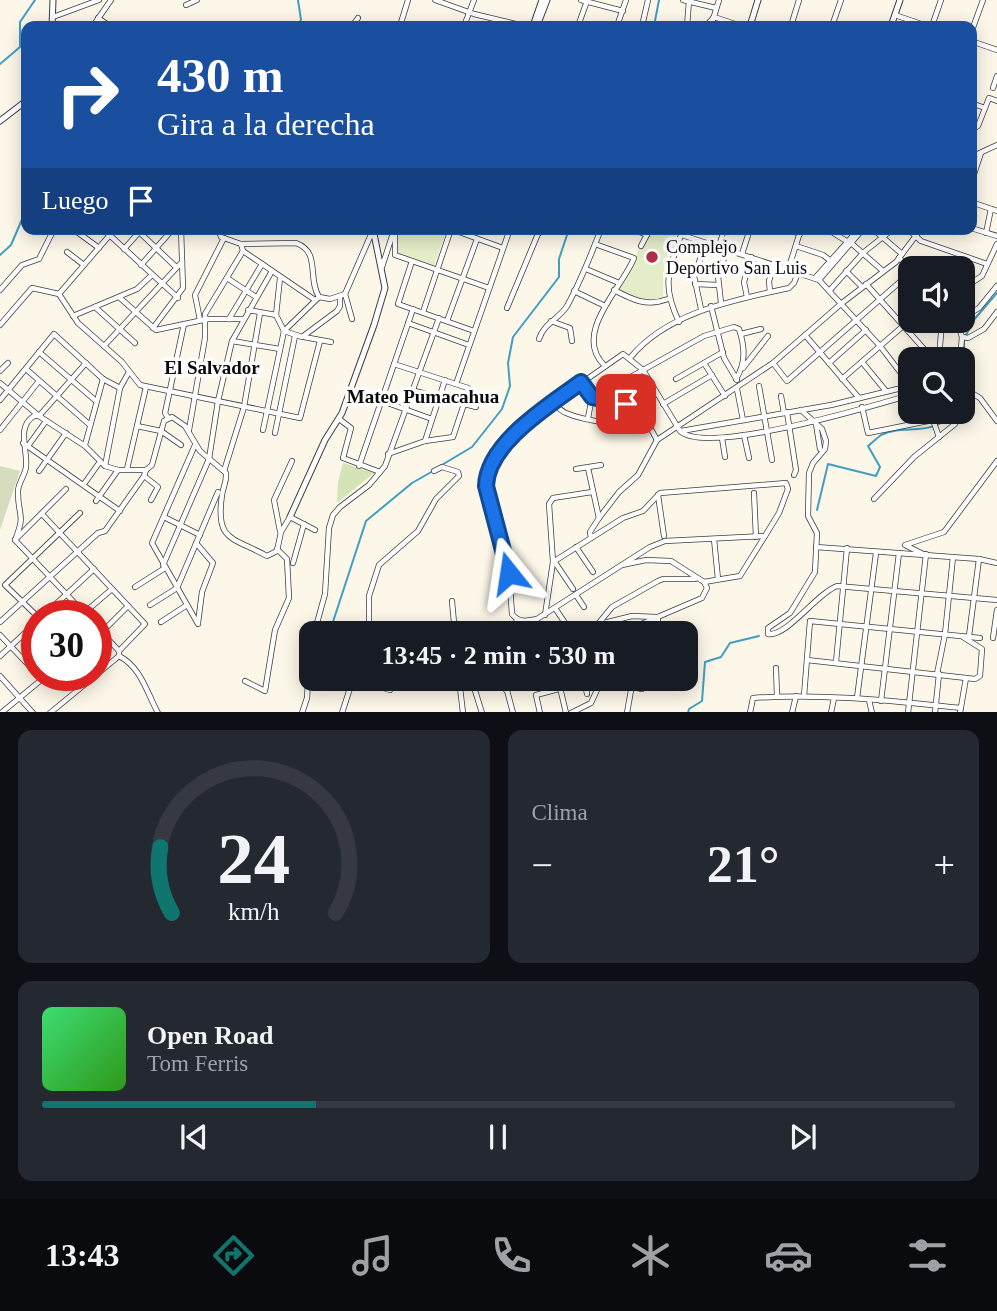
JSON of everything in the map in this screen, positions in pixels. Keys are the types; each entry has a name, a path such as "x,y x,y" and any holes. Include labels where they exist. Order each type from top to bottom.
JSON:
{"street":[{"path":"53,0 53,21"},
{"path":"53,17 99,0"},
{"path":"96,21 111,0"},
{"path":"186,5 197,0"},
{"path":"401,21 408,0"},
{"path":"435,0 504,21"},
{"path":"466,21 474,0"},
{"path":"537,21 544,0"},
{"path":"619,21 626,0"},
{"path":"643,21 648,0"},
{"path":"683,0 716,8"},
{"path":"711,21 719,0"},
{"path":"752,21 758,0"},
{"path":"793,21 799,0"},
{"path":"833,21 839,0"},
{"path":"893,21 900,0"},
{"path":"932,21 941,0"},
{"path":"975,21 983,0"},
{"path":"579,21 585,1 623,10"},
{"path":"688,21 690,1"},
{"path":"895,15 914,21"},
{"path":"713,17 725,21"},
{"path":"98,18 102,21"},
{"path":"977,43 997,50"},
{"path":"993,88 997,76"},
{"path":"977,127 989,98 997,101"},
{"path":"0,121 21,105"},
{"path":"977,105 985,108"},
{"path":"977,155 997,145"},
{"path":"977,165 981,153"},
{"path":"977,204 994,210 986,233"},
{"path":"977,230 997,236"},
{"path":"0,290 22,265 39,259 51,235"},
{"path":"81,235 99,248"},
{"path":"124,249 135,235"},
{"path":"143,235 176,267"},
{"path":"141,265 167,235"},
{"path":"153,328 183,288 181,235"},
{"path":"222,235 241,244 302,245 311,254 317,298"},
{"path":"302,337 337,310 370,235"},
{"path":"184,324 165,413 188,431 195,445 228,476 220,512 225,534 267,556 272,555 353,388 374,326 384,288 374,235"},
{"path":"382,267 392,235"},
{"path":"394,235 396,255 489,288"},
{"path":"423,312 450,235"},
{"path":"467,235 503,248"},
{"path":"456,384 508,235"},
{"path":"507,308 537,235"},
{"path":"538,339 551,321 566,308 599,235"},
{"path":"641,246 646,235"},
{"path":"679,322 668,299 667,287 681,235"},
{"path":"689,235 817,279 858,320 898,369"},
{"path":"719,247 722,235"},
{"path":"742,254 748,235"},
{"path":"788,270 800,235"},
{"path":"841,235 864,252 883,271"},
{"path":"817,279 856,235"},
{"path":"59,294 110,236 178,298"},
{"path":"830,290 864,252 883,236 900,256 915,237 987,264"},
{"path":"188,431 205,338 195,295 224,238"},
{"path":"447,321 477,239"},
{"path":"817,279 850,242"},
{"path":"701,309 694,276 706,243"},
{"path":"241,244 243,251 281,278 317,298 327,300 342,295"},
{"path":"595,244 634,258 597,324 595,348 604,365"},
{"path":"975,280 982,276 997,244"},
{"path":"796,246 823,255 831,261"},
{"path":"721,303 718,285 727,250"},
{"path":"202,320 243,251"},
{"path":"67,252 84,265"},
{"path":"747,297 744,282 751,257"},
{"path":"591,538 590,531 619,492 638,475 657,440 678,430 772,363 898,258"},
{"path":"412,261 397,300 398,304 474,331"},
{"path":"104,346 182,262"},
{"path":"229,319 262,264"},
{"path":"770,292 769,281 774,265"},
{"path":"671,267 694,276"},
{"path":"586,268 619,283"},
{"path":"135,587 164,566 209,459 218,401 232,341 272,271"},
{"path":"846,271 898,317"},
{"path":"630,358 641,344 701,309 791,287 798,273"},
{"path":"73,316 138,289 152,275"},
{"path":"227,278 256,297"},
{"path":"281,278 276,315 284,331 295,337 331,342"},
{"path":"772,363 787,381 821,354 898,283"},
{"path":"694,284 718,285"},
{"path":"975,310 997,286"},
{"path":"0,325 33,288 59,294 73,316 146,387 300,418 320,341"},
{"path":"614,290 640,303 655,303 668,299"},
{"path":"574,291 605,306"},
{"path":"342,295 352,319"},
{"path":"119,297 156,330 202,320 243,320"},
{"path":"263,430 284,331 317,298"},
{"path":"711,306 723,352 736,379 743,420"},
{"path":"95,307 135,342"},
{"path":"359,466 413,309"},
{"path":"248,310 276,315"},
{"path":"962,337 977,335 997,312"},
{"path":"224,471 244,407 260,313"},
{"path":"318,621 326,594 329,528 333,515 369,485 380,472 439,318"},
{"path":"551,321 570,328 572,341"},
{"path":"408,323 469,345"},
{"path":"601,397 643,370 719,330 736,327 741,334 744,344 743,368"},
{"path":"741,334 761,329"},
{"path":"829,363 866,330"},
{"path":"842,379 898,330"},
{"path":"912,333 923,347"},
{"path":"961,333 961,347"},
{"path":"0,400 54,334 103,379 120,388"},
{"path":"736,379 768,335"},
{"path":"804,335 859,398"},
{"path":"275,433 295,337"},
{"path":"232,341 281,349"},
{"path":"39,352 96,401"},
{"path":"676,379 723,352"},
{"path":"765,536 665,541 650,547 575,592 545,614 527,621 517,619 512,614 509,573 488,499 486,480 501,447 553,403 623,354 643,370 678,430 685,436 697,439 722,439 816,422 898,399"},
{"path":"862,362 887,391"},
{"path":"0,371 8,363"},
{"path":"15,540 22,523 17,491 26,464 29,419 39,416 86,363"},
{"path":"704,363 725,396"},
{"path":"394,364 468,388"},
{"path":"26,369 90,425"},
{"path":"105,466 120,388 129,372"},
{"path":"663,404 712,375"},
{"path":"85,446 103,379"},
{"path":"425,441 445,380"},
{"path":"0,430 39,381"},
{"path":"624,381 657,440"},
{"path":"581,382 592,397 587,418"},
{"path":"0,383 39,416 85,446 99,463 118,470 145,473 158,486 151,500"},
{"path":"759,386 772,460"},
{"path":"127,469 146,387"},
{"path":"678,430 786,413 898,388"},
{"path":"411,390 476,407"},
{"path":"975,395 997,421"},
{"path":"781,396 789,426 796,470 794,475"},
{"path":"592,397 626,404 635,401"},
{"path":"382,401 432,419"},
{"path":"553,403 566,413 587,418 637,426 648,422"},
{"path":"388,454 425,441 453,437 464,404"},
{"path":"862,407 868,433 927,424"},
{"path":"801,410 822,429 826,445 809,473 808,511 817,530 813,578 790,613 768,628 768,634 779,633 833,587 997,600"},
{"path":"24,600 97,533 105,531 152,465 161,431 168,418"},
{"path":"339,419 351,428 343,458 380,472"},
{"path":"26,444 46,421"},
{"path":"816,422 820,449"},
{"path":"934,424 939,437"},
{"path":"874,499 914,457 955,424"},
{"path":"137,426 161,431 181,446"},
{"path":"39,471 66,433"},
{"path":"744,435 749,458"},
{"path":"722,439 725,457"},
{"path":"26,444 120,511"},
{"path":"195,445 152,543 198,624 202,592 214,563 197,543"},
{"path":"281,532 277,524 274,500 292,461"},
{"path":"924,554 905,545 944,531 997,461"},
{"path":"84,484 99,463"},
{"path":"576,469 601,465"},
{"path":"368,621 369,596 379,565 418,531 436,499 459,476 457,472 447,468 434,471"},
{"path":"588,468 599,518"},
{"path":"96,501 118,470"},
{"path":"554,562 623,518 643,511 658,495 786,483 788,489 779,513 740,576 704,582 695,579 671,561 646,560 622,564"},
{"path":"15,540 66,489"},
{"path":"150,605 177,588 218,492"},
{"path":"545,614 554,562 548,503 553,498 592,492"},
{"path":"754,493 756,537"},
{"path":"658,495 664,536"},
{"path":"21,601 5,585 80,513"},
{"path":"42,514 145,624 112,660"},
{"path":"164,517 200,535"},
{"path":"290,517 315,530"},
{"path":"293,563 304,524"},
{"path":"714,539 718,579"},
{"path":"15,540 72,600"},
{"path":"576,547 593,572"},
{"path":"816,547 876,553 924,554 997,563"},
{"path":"836,662 841,586 847,548"},
{"path":"245,681 265,691 275,630 289,598 287,559 277,549"},
{"path":"857,698 876,553"},
{"path":"881,701 900,553"},
{"path":"908,712 919,631 924,554"},
{"path":"935,712 953,557"},
{"path":"970,636 979,559"},
{"path":"554,562 584,607"},
{"path":"61,600 94,569"},
{"path":"600,621 611,607 658,581 695,579"},
{"path":"649,621 702,598 707,588 704,582"},
{"path":"101,600 112,589"},
{"path":"452,601 454,621"},
{"path":"0,622 21,603"},
{"path":"112,622 128,606"},
{"path":"161,622 187,606"},
{"path":"555,608 564,621"},
{"path":"993,638 997,611"},
{"path":"611,621 632,616 658,617"},
{"path":"653,621 658,617"},
{"path":"658,617 658,621"},
{"path":"804,696 810,621 980,638"},
{"path":"0,635 21,657"},
{"path":"0,656 21,636"},
{"path":"807,660 975,679 980,676 982,649 963,636"},
{"path":"112,644 141,677 158,712"},
{"path":"776,668 777,696"},
{"path":"0,676 33,712"},
{"path":"750,712 752,698 777,696 857,698 936,705 961,710 966,678"},
{"path":"1,712 27,691"},
{"path":"50,712 76,691"},
{"path":"302,712 308,691"},
{"path":"342,712 349,691"},
{"path":"461,691 463,712"},
{"path":"474,691 482,712"},
{"path":"506,691 513,712"},
{"path":"540,712 536,695 550,691"},
{"path":"561,691 566,712"},
{"path":"571,712 591,703 596,691"},
{"path":"627,712 630,691"},
{"path":"792,712 796,696"},
{"path":"831,712 834,698"},
{"path":"869,700 872,712"}],"green space":[{"path":"396,235 445,235 434,266 397,253"},
{"name":"Complejo Deportivo San Luis","path":"649,235 676,235 663,277 663,297 645,299 618,289 633,266 639,247 643,248"},
{"path":"343,463 374,473 337,503 338,482"},
{"path":"0,466 20,471 0,530"}],"waterway":[{"path":"0,64 20,47 20,22 35,0"},
{"path":"298,0 300,21"},
{"path":"655,21 659,0"},
{"path":"0,255 11,245 21,222"},
{"path":"440,466 472,447 502,409 510,386 508,363 513,337 559,277 559,259 567,235"},
{"path":"964,347 964,340 972,322 997,293"},
{"path":"817,510 828,464 876,476 880,467 868,446 881,435 939,424"},
{"path":"333,621 366,521 412,483 433,471"},
{"path":"688,712 702,701 705,662 721,657 730,643 759,636"}],"place":[{"name":"Complejo Deportivo San Luis","path":"652,257"}],"district":[{"name":"El Salvador","path":"212,367"},
{"name":"Mateo Pumacahua","path":"423,396"}],"route":[{"path":"509,573 486,486 488,473 501,447 581,382 592,397 626,404"}]}
